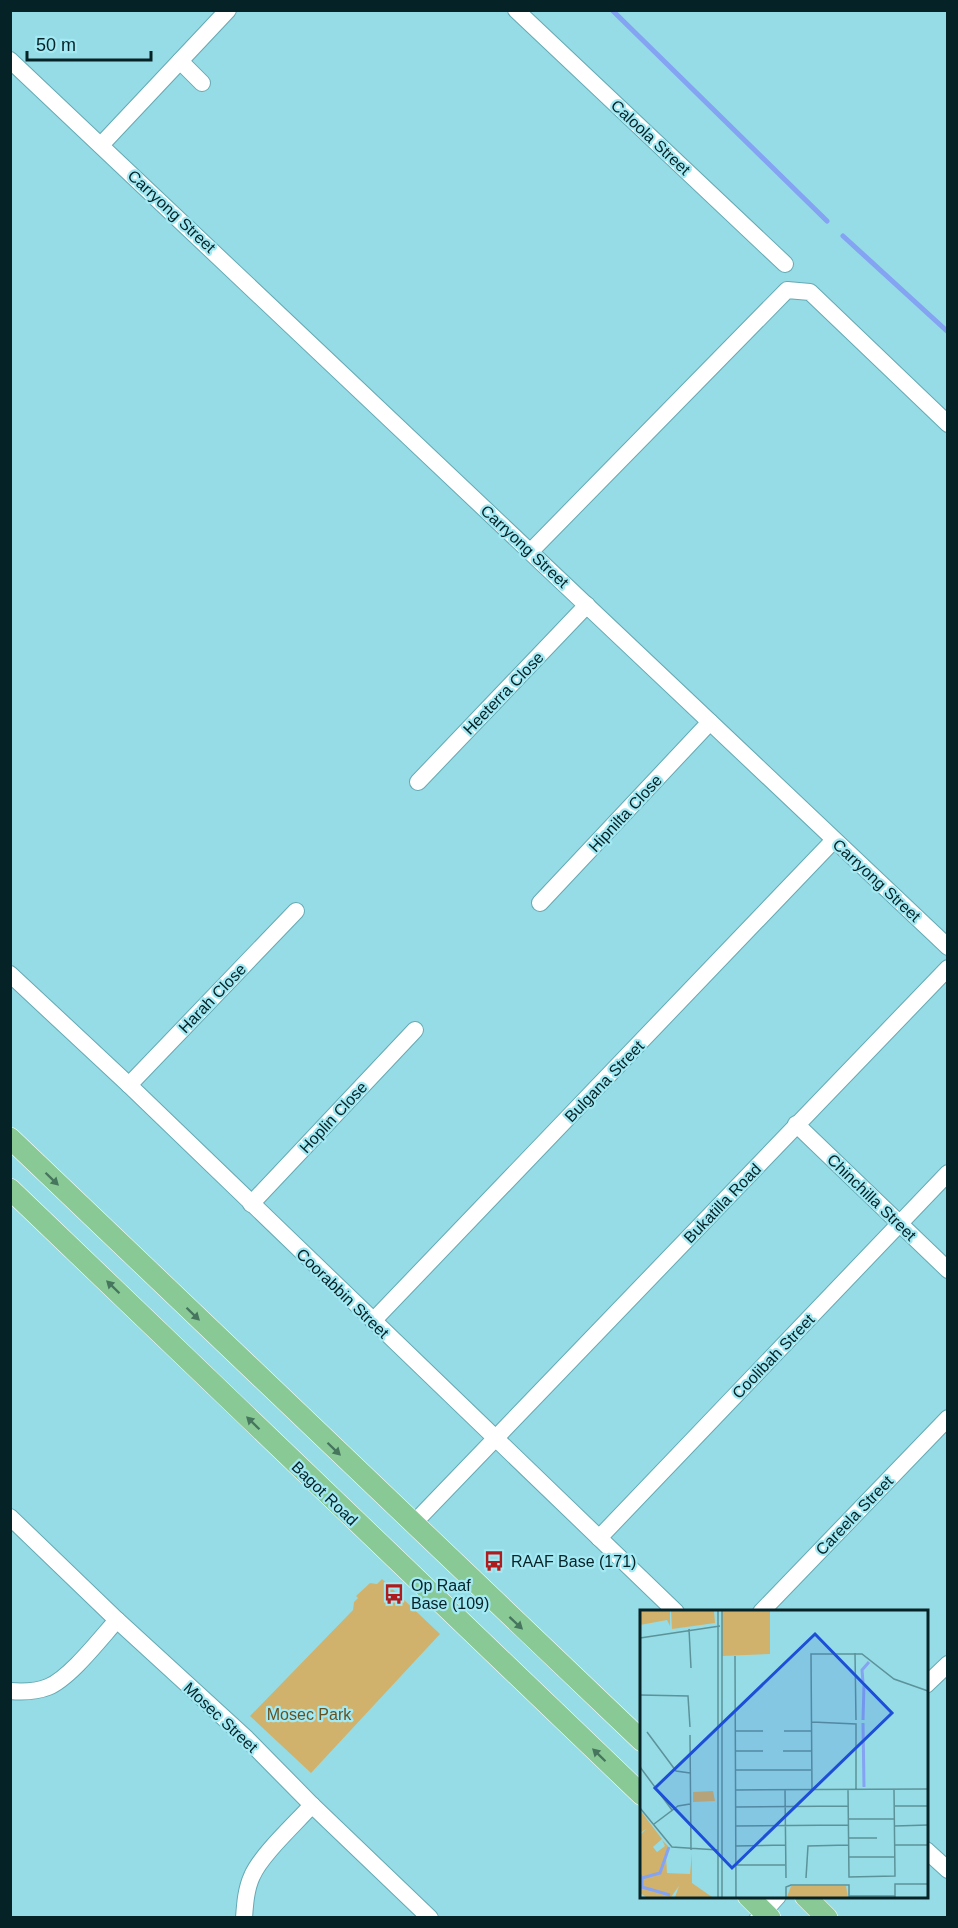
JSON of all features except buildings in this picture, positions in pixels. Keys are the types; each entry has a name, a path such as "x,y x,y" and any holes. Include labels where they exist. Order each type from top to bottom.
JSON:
{"main road":[{"path":"10,1138 640,1739"},
{"name":"Bagot Road","path":"10,1189 640,1793"},
{"path":"751,1898 768,1911"},
{"path":"807,1898 827,1917"}],"street":[{"path":"101,145 228,10"},
{"name":"Caloola Street","path":"516,10 785,264"},
{"name":"Carryong Street","path":"10,60 948,947"},
{"path":"180,61 202,83"},
{"path":"531,551 787,290 810,292 948,424"},
{"name":"Heeterra Close","path":"418,782 587,605"},
{"name":"Hipnilta Close","path":"540,903 710,722"},
{"name":"Bulgana Street","path":"373,1321 834,840"},
{"name":"Harah Close","path":"129,1085 296,911"},
{"name":"Bukatilla Road","path":"413,1524 948,968"},
{"name":"Coorabbin Street","path":"10,974 129,1085 675,1610"},
{"name":"Hoplin Close","path":"251,1204 414,1030"},
{"name":"Chinchilla Street","path":"796,1124 948,1270"},
{"name":"Coolibah Street","path":"599,1538 948,1173"},
{"name":"Careela Street","path":"762,1610 948,1418"},
{"name":"Mosec Street","path":"10,1517 117,1620 247,1739 312,1805 430,1917"},
{"path":"10,1691 36,1690 48,1687 62,1679 117,1620"},
{"path":"928,1684 948,1664"},
{"path":"244,1917 251,1878 258,1865 312,1805"},
{"path":"928,1851 948,1870"}],"green space":[{"name":"Mosec Park","path":"382,1579 440,1634 311,1773 250,1716 353,1610 354,1602 358,1598 356,1596 370,1583 377,1584"}],"waterway":[{"path":"612,10 827,221"},
{"path":"843,236 948,332"}],"place":[{"name":"RAAF Base (171)","path":"494,1561"},
{"name":"Op Raaf Base (109)","path":"394,1594"}]}
